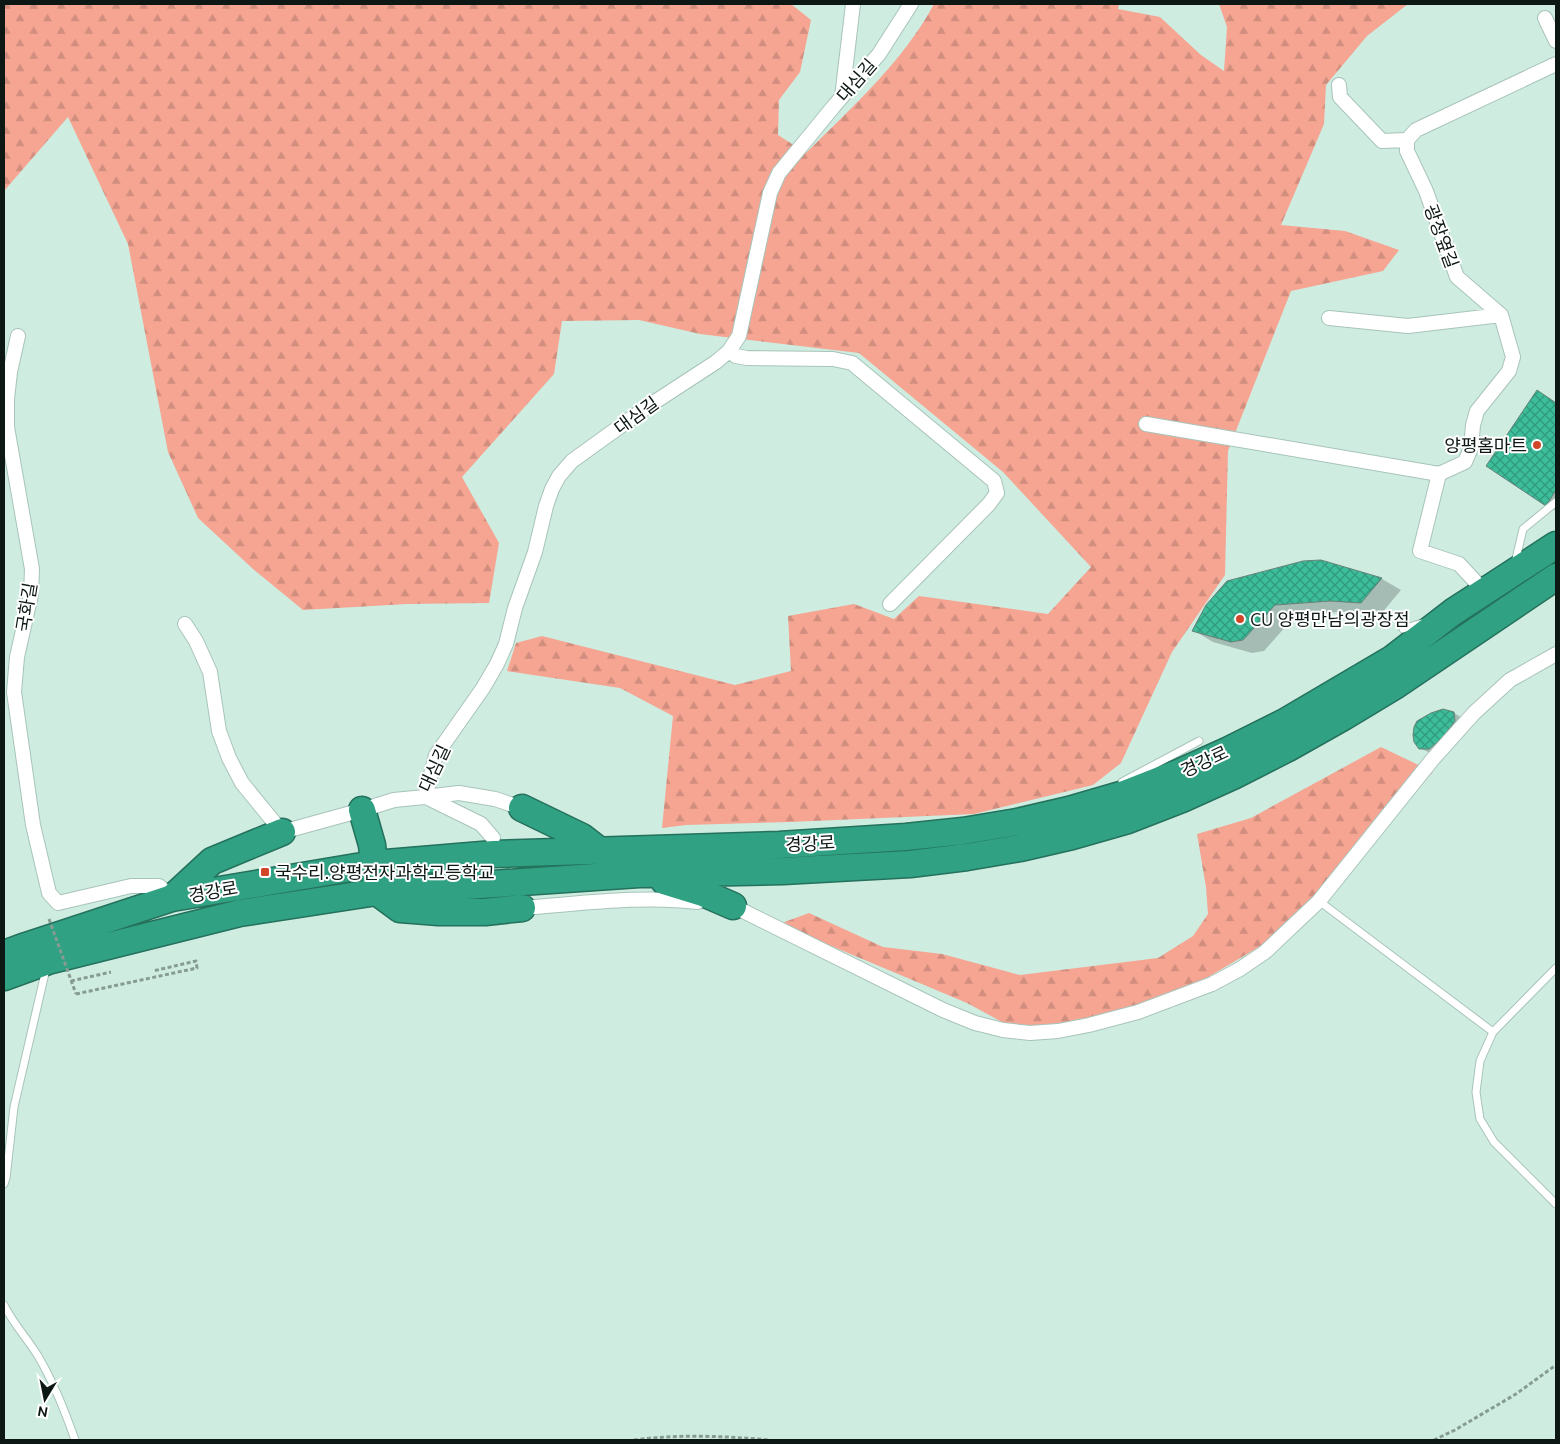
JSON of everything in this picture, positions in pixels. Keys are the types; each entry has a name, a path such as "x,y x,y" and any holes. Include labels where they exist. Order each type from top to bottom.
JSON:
{"highway":[{"name":"경강로","path":"4,954 172,898 374,864 494,854 779,845 906,837 964,831 1017,822 1069,810 1124,794 1178,773 1277,726 1392,659 1453,612 1556,545"},
{"name":"경강로","path":"4,977 48,961 240,912 377,892 639,874 783,871 910,864 1020,848 1128,820 1182,799 1288,748 1403,680 1556,577"},
{"path":"522,808 582,838 600,851"},
{"path":"362,810 372,845 377,892 400,908 439,912 485,912 522,905"},
{"path":"172,898 212,861 282,832"},
{"path":"639,874 703,893 733,906"}],"street":[{"path":"842,97 853,4"},
{"name":"대심길","path":"282,832 394,800 425,797 436,755 483,688 506,644 515,608 535,552 546,506 559,476 580,456 662,396 716,362 729,351 739,336 770,193 779,173 879,54 911,4"},
{"path":"1545,18 1556,41"},
{"path":"1339,85 1340,96 1382,141 1407,140 1416,130 1556,64"},
{"name":"광장옆길","path":"1407,140 1407,151 1428,198 1457,276 1501,315"},
{"path":"1146,424 1439,474 1465,462 1471,448 1473,425 1477,411 1509,371 1513,357 1501,315 1408,326 1329,318"},
{"name":"국화길","path":"18,336 10,372 7,399 7,427 32,569 31,595 17,658 14,692 33,825 49,893 58,903 131,886 159,886 172,898"},
{"path":"729,351 736,356 746,358 833,359 852,363 994,481 997,493 989,504 890,604"},
{"path":"1439,474 1420,551 1459,564 1485,592"},
{"path":"185,624 196,641 210,672 219,731 229,758 242,783 282,832"},
{"path":"522,905 682,900 733,906 975,1023 1003,1030 1030,1033 1058,1031 1097,1023 1138,1012 1212,984 1240,969 1265,952 1319,901 1432,760 1474,713 1510,680 1556,654"},
{"path":"425,797 460,793 495,799 522,808"},
{"path":"425,797 481,824 493,838"}],"lane":[{"path":"1512,574 1523,529 1556,502"},
{"path":"1403,629 1453,612"},
{"path":"1111,788 1199,741"},
{"path":"1069,810 1102,792"},
{"path":"1319,901 1493,1032"},
{"path":"4,1184 14,1107 48,961"},
{"path":"1556,968 1493,1032 1480,1061 1476,1092 1480,1119 1494,1142 1556,1204"},
{"path":"4,1305 12,1321 37,1355 53,1382 65,1409 75,1440"}],"path":[{"path":"49,919 76,994 197,968 196,961 153,971"},
{"path":"71,981 111,972"},
{"path":"1434,1440 1455,1430 1516,1394 1556,1365"},
{"path":"634,1440 658,1437 710,1436 769,1440"}],"green space":[{"path":"4,4 791,4 811,20 800,72 779,100 778,135 806,153 859,101 892,65 934,4 1119,4 1118,9 1160,17 1201,55 1224,71 1227,27 1219,4 1408,4 1367,36 1326,85 1324,124 1281,225 1345,231 1399,250 1383,271 1291,291 1228,451 1225,575 1172,652 1121,763 1093,785 974,814 686,825 662,828 673,716 620,688 507,671 516,643 542,636 735,685 791,671 788,616 854,604 894,619 919,596 1048,614 1091,567 1003,472 859,353 700,334 639,320 562,321 554,374 462,477 499,543 489,603 407,604 303,610 253,569 198,518 168,452 128,244 68,117 4,191"},
{"path":"1381,747 1433,772 1332,884 1269,941 1193,986 1141,1008 1029,1029 1002,1022 967,1003 779,924 809,913 883,947 942,954 1020,975 1158,958 1193,936 1208,914 1206,887 1197,834 1251,818"}],"building":[{"path":"1537,390 1556,403 1556,490 1546,506 1486,466"},
{"path":"1321,560 1382,578 1361,603 1330,601 1275,605 1243,640 1231,642 1192,631 1206,605 1227,581 1303,561"},
{"path":"1443,709 1454,712 1455,721 1441,739 1429,749 1419,749 1414,742 1413,735 1417,721"}],"place":[{"name":"양평홈마트","path":"1537,445"},
{"name":"CU 양평만남의광장점","path":"1240,619"},
{"name":"국수리.양평전자과학고등학교","path":"265,872"}]}
